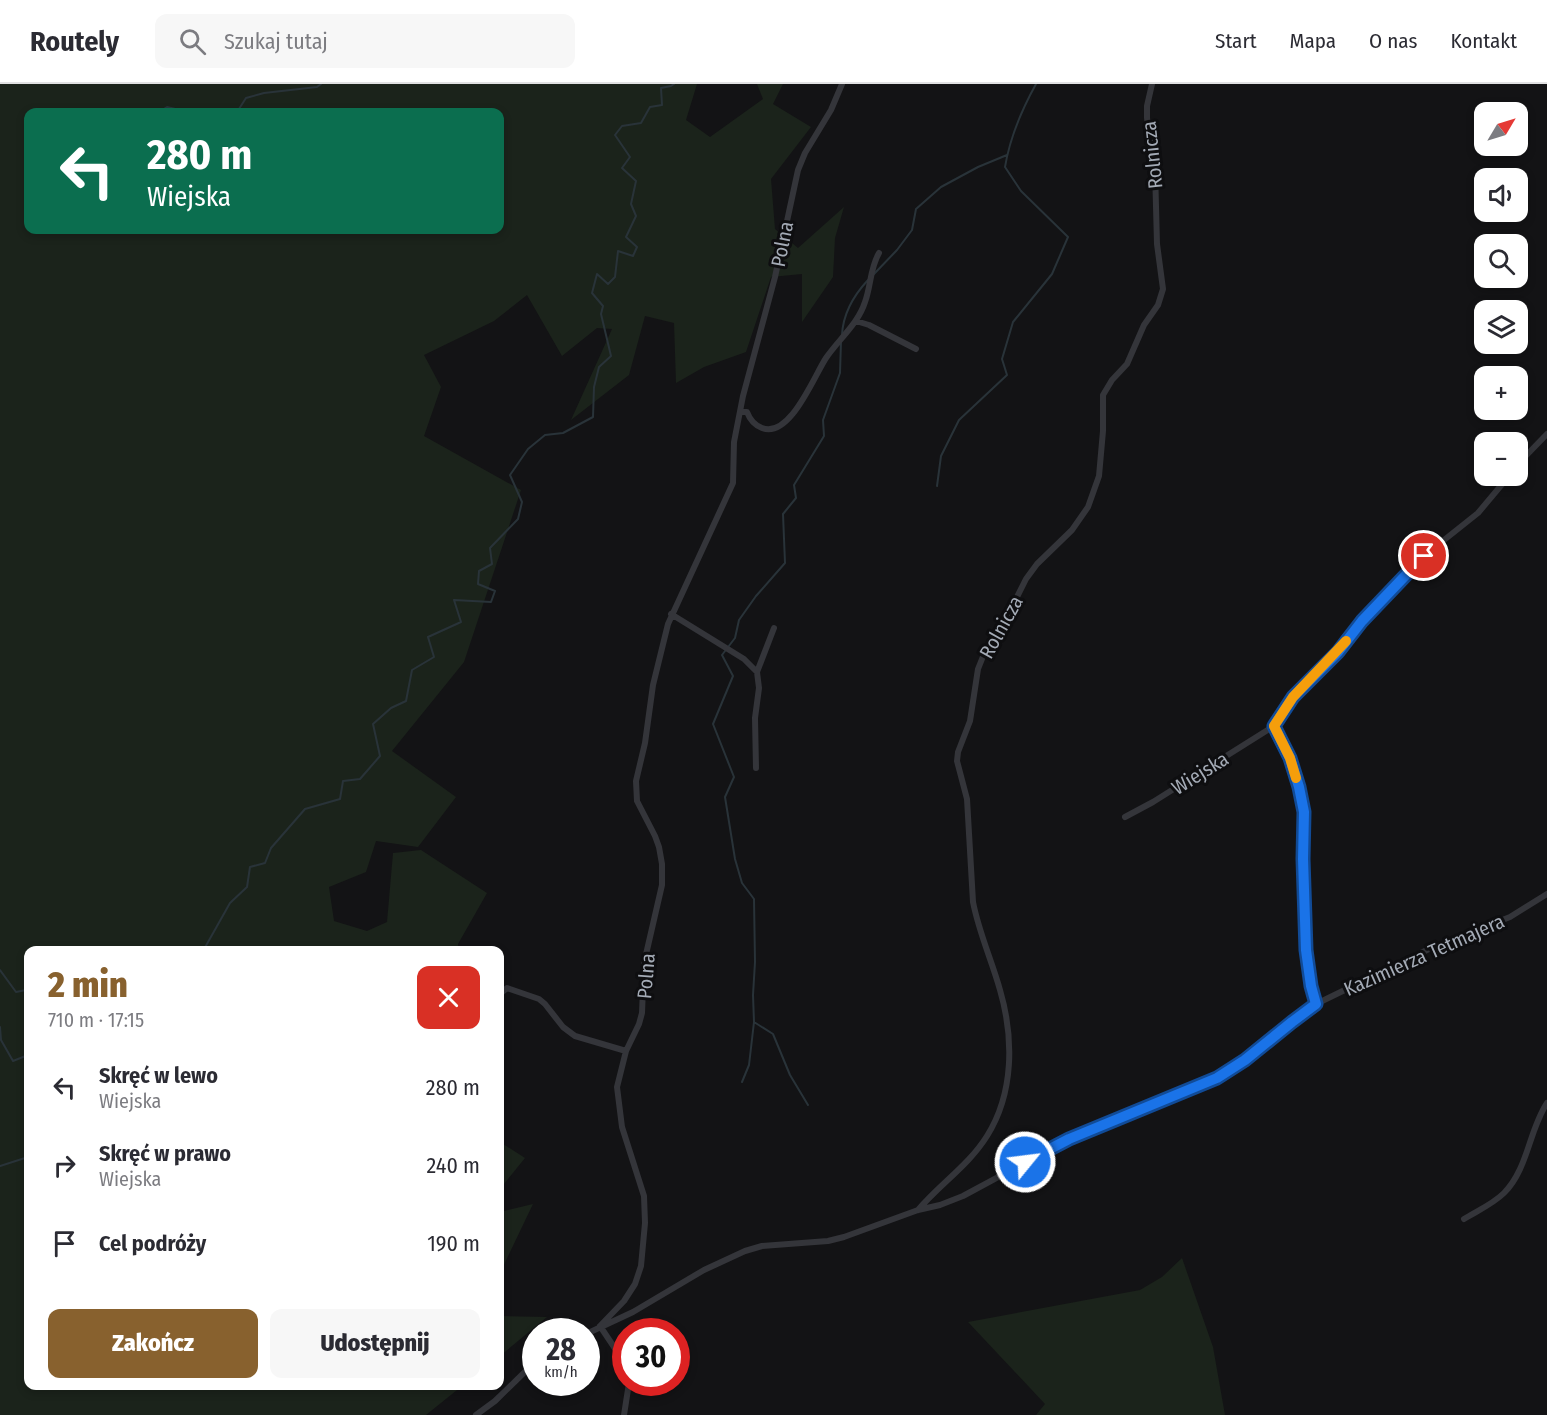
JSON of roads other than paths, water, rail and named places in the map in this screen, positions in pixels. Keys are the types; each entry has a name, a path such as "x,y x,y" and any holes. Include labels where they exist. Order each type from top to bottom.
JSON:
{"street":[{"name":"Polna","path":"600,1326 624,1301 635,1284 641,1266 644,1241 644,1196 622,1127 618,1105 618,1077 642,1013 644,963 662,885 659,847 637,801 636,781 645,743 653,686 671,614 730,491 734,476 734,442 740,412 775,278 798,170 805,153 828,116 842,84"},
{"name":"Rolnicza","path":"918,1210 959,1170 987,1137 996,1120 1007,1086 1009,1062 1005,1010 973,903 967,799 957,761 958,752 970,721 978,669 986,650 1037,564 1072,530 1088,507 1099,476 1103,395 1112,380 1127,364 1140,333 1164,289 1156,244 1155,169 1147,106 1152,84"},
{"path":"740,412 747,412 751,421 760,428 768,430 784,423 807,394 816,373 836,344 856,321 865,301 879,253"},
{"path":"856,321 869,325 916,349"},
{"path":"1528,454 1547,434"},
{"name":"Wiejska","path":"1125,817 1274,726 1293,697 1338,652 1369,613 1424,556 1478,513 1501,486"},
{"path":"671,614 744,659 757,672"},
{"path":"756,768 755,718 759,688 757,672 774,628"},
{"path":"1274,726 1290,758 1304,812 1306,950 1316,1004"},
{"name":"Kazimierza Tetmajera","path":"600,1326 633,1312 704,1269 745,1251 762,1246 828,1241 844,1237 963,1196 1063,1142 1217,1078 1245,1060 1316,1004 1429,949 1510,917 1547,894"},
{"path":"504,991 507,988 539,999 563,1027 575,1036 626,1051"},
{"path":"1464,1219 1496,1199 1509,1187 1518,1172 1547,1103"},
{"path":"600,1326 612,1344"},
{"path":"476,1415 495,1401 522,1374"},
{"path":"624,1415 627,1396"}],"waterway":[{"path":"240,108 246,98 264,93 317,87 321,84"},
{"path":"206,946 230,903 247,887 250,867 265,863 271,848 305,809 340,799 343,781 360,779 380,756 373,724 391,708 406,701 412,670 434,657 428,637 461,622 454,600 491,602 495,591 478,584 479,571 492,564 490,548 518,519 522,502 510,475 528,449 545,435 563,433 593,417 594,387 599,367 611,356 601,314 603,306 592,293 597,274 608,284 615,277 618,251 633,256 637,247 626,237 636,216 631,204 636,181 622,168 630,157 615,135 622,126 641,123 650,107 662,105 661,88 674,84"},
{"path":"937,486 941,456 959,420 1007,375 1002,359 1013,322 1052,274 1068,237 1021,191 1005,167 1017,124 1036,84"},
{"path":"165,108 171,108"},
{"path":"874,274 912,230 916,209 941,187 978,167 1007,155"},
{"path":"842,335 850,305 868,280"},
{"path":"808,1105 790,1075 773,1034 754,1022 754,899 742,883 735,859 725,797 734,777 713,724 733,676 722,655 735,638 739,620 756,596 785,563 783,514 796,498 794,485 824,436 823,420 840,373 841,341"},
{"path":"0,970 16,992 24,990"},
{"path":"742,1082 749,1065 754,1022"},
{"path":"0,1027 1,1040 13,1061 24,1057"},
{"path":"0,1166 24,1158"}]}
